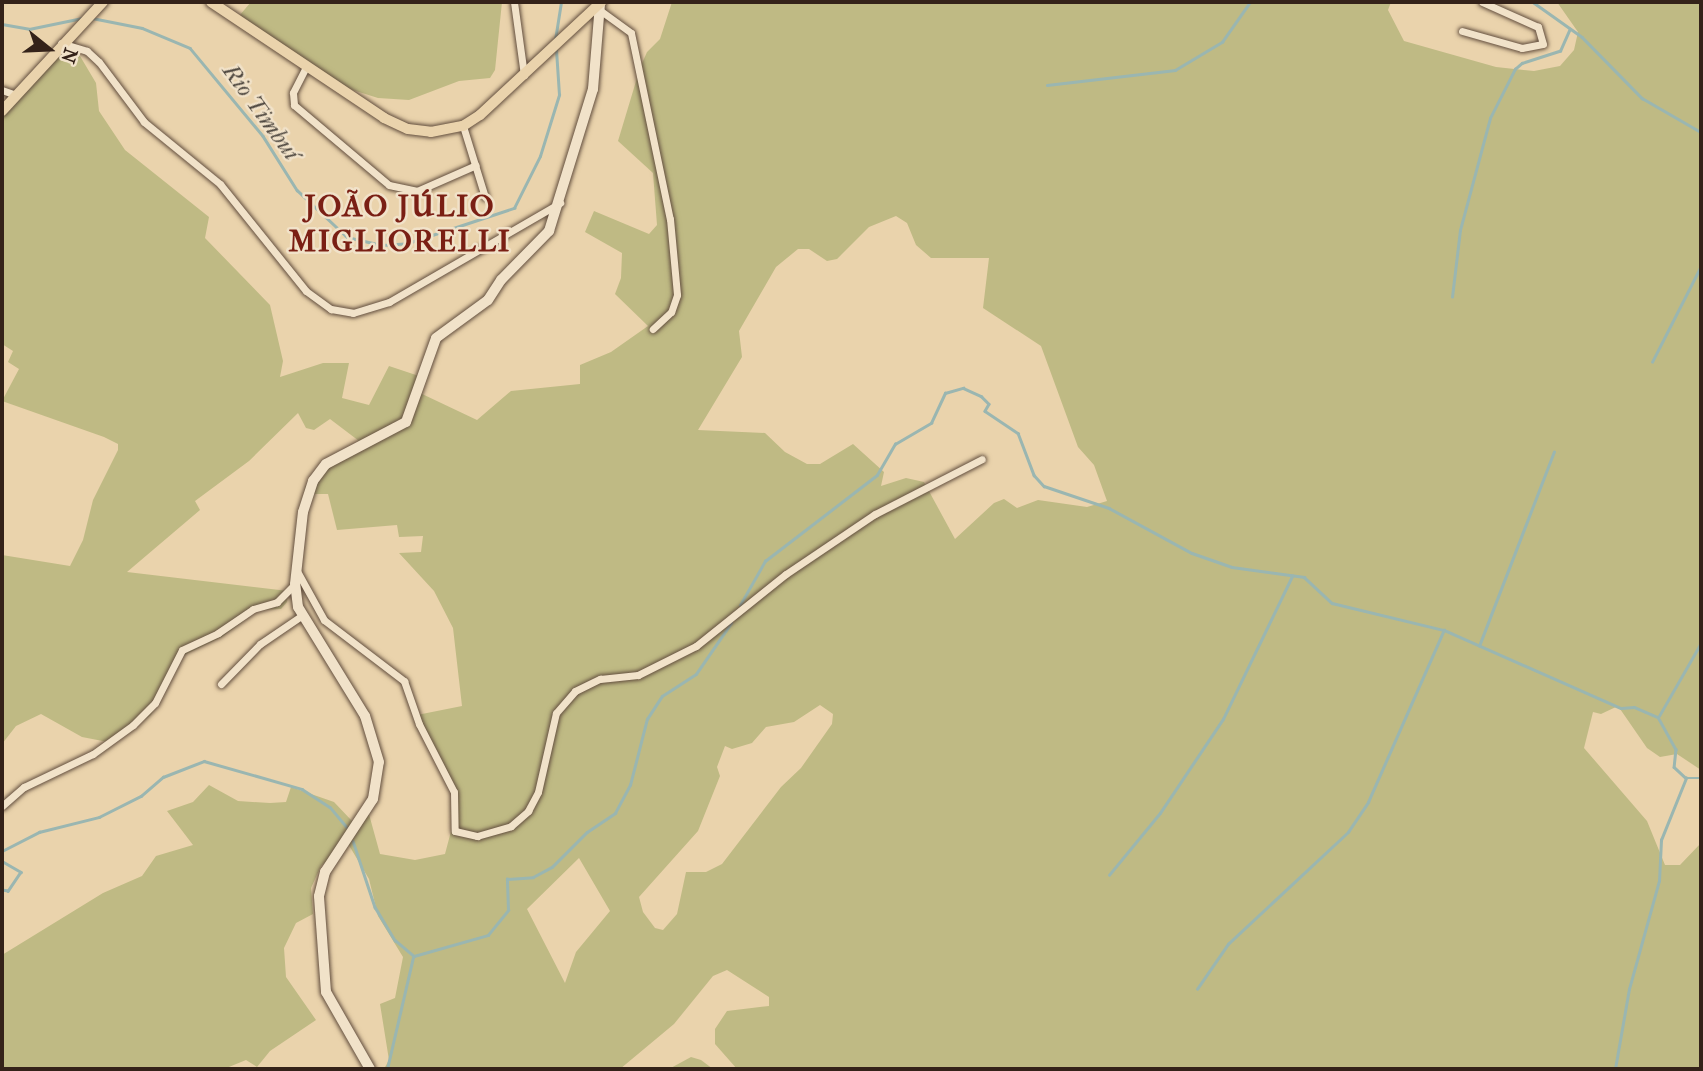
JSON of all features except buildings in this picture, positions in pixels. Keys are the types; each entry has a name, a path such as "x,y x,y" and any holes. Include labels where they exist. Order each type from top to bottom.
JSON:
{"main road":[{"path":"2,111 61,43 103,2"},
{"path":"211,2 399,126 431,132 463,126 553,51 601,5"}],"street":[{"path":"514,2 524,75"},
{"path":"1462,31 1522,48 1543,44 1538,27 1482,2"},
{"path":"370,1069 326,992 320,885 369,808 379,779 379,762 365,716 301,615 295,584 303,512 319,471 334,458 394,433 406,422 436,338 488,300 501,279 549,231 560,203 593,89 601,5"},
{"path":"601,5 631,33 670,219 677,295 671,312 653,329"},
{"path":"61,43 87,51 99,62 144,122 220,184 306,290 331,309 353,313 389,302 560,203"},
{"path":"307,65 293,93 293,104 389,185 417,191 476,165"},
{"path":"2,90 16,95"},
{"path":"463,126 485,197"},
{"path":"296,569 324,620 404,681 419,724 454,792 455,831 477,836 511,827 528,811 538,792 556,713 575,691 600,679 638,675 696,646 786,574 874,514 982,459"},
{"path":"2,806 24,787 93,754 133,725 155,703 182,650 218,633 253,609 277,602 295,584"},
{"path":"221,684 260,644 301,615"}],"shaded area":[{"path":"251,2 502,2 495,70 490,78 459,81 409,100 378,98 340,86 239,16"},
{"path":"672,2 1391,2 1388,10 1404,41 1496,67 1534,71 1560,66 1574,50 1578,32 1557,2 1701,2 1701,770 1677,754 1660,757 1647,748 1618,706 1601,714 1593,712 1584,748 1647,821 1665,865 1680,865 1701,843 1701,1069 737,1069 715,1044 715,1029 727,1011 769,1006 769,997 727,970 713,976 674,1024 620,1069 384,1069 389,1060 380,1004 395,998 403,957 378,916 369,879 347,842 321,866 311,888 313,914 296,923 284,948 286,977 316,1020 270,1051 257,1067 246,1060 224,1069 2,1069 2,955 103,893 142,876 156,856 193,845 167,811 193,802 209,785 238,801 270,803 286,802 291,787 334,802 352,821 367,807 380,854 415,860 445,854 454,820 452,796 417,715 462,706 453,628 434,591 399,553 421,552 423,536 399,537 397,525 337,530 328,494 304,494 305,487 324,460 359,441 330,419 314,430 306,428 298,413 249,461 195,501 200,510 127,572 288,591 287,602 281,609 258,610 222,637 178,658 151,715 113,743 82,737 41,714 16,726 2,744 2,555 70,566 83,540 93,500 118,450 118,444 2,401 19,369 8,362 13,351 2,344 2,116 61,54 80,56 96,83 99,111 125,150 209,217 205,238 270,305 283,361 280,377 323,363 349,363 342,398 369,405 389,366 419,376 420,393 477,420 511,391 580,384 580,365 611,352 648,326 615,294 621,278 622,253 585,232 594,211 649,234 657,225 653,173 618,141 640,68 647,52 660,39","holes":["896,216 907,223 916,245 931,258 989,258 983,308 1041,346 1078,447 1094,465 1107,501 1087,507 1038,500 1017,508 1004,499 994,503 955,539 924,482 906,478 881,486 884,472 853,444 820,464 807,464 785,452 765,433 698,430 742,357 739,331 776,267 798,249 809,249 827,261 837,259 869,227","820,705 833,714 832,724 801,768 781,787 722,864 706,872 686,872 677,914 663,930 655,928 643,912 639,897 698,831 720,776 717,767 725,746 732,749 752,743 766,727 794,722","579,858 610,911 576,952 565,983 527,909"]},
{"path":"691,1057 701,1060 713,1069 669,1069"}],"waterway":[{"name":"Rio Timbuí","path":"555,40 561,2"},
{"path":"1047,85 1175,70 1222,42 1250,2"},
{"path":"1533,2 1582,37 1642,98 1701,132"},
{"name":"Rio Timbuí","path":"2,24 29,29 82,18"},
{"name":"Rio Timbuí","path":"92,18 142,28 190,48 263,136 297,190 347,237 382,245 408,243 514,208 540,156 559,95 556,50"},
{"path":"1452,297 1460,230 1490,118 1515,69 1522,63 1560,51 1570,29"},
{"path":"1652,362 1701,266"},
{"path":"740,605 765,561 877,475 895,444 931,423 945,393 963,388 981,396 989,404 985,411 1018,433 1034,475 1044,486 1109,508 1192,553 1232,567 1304,577 1332,603 1444,630 1621,708 1634,707 1658,717 1676,749 1674,767 1686,778 1701,778"},
{"path":"1479,646 1554,452"},
{"path":"1109,875 1160,813 1223,719 1292,576"},
{"path":"414,956 488,935 508,910 507,879 533,877 552,867 587,832 615,813 630,785 647,719 662,696 696,674 731,623"},
{"path":"1197,989 1228,944 1348,832 1368,802 1444,630"},
{"path":"1659,716 1701,643"},
{"path":"2,851 39,832 99,817 141,796 163,777 204,761 302,789 330,807 347,827"},
{"path":"1615,1069 1629,989 1659,881 1661,840 1686,778"},
{"path":"353,841 375,907 395,940 414,956"},
{"path":"2,861 21,872 8,891 2,890"},
{"path":"387,1069 413,957"}],"district":[{"name":"JOÃO JÚLIO MIGLIORELLI","path":"400,224"}]}
